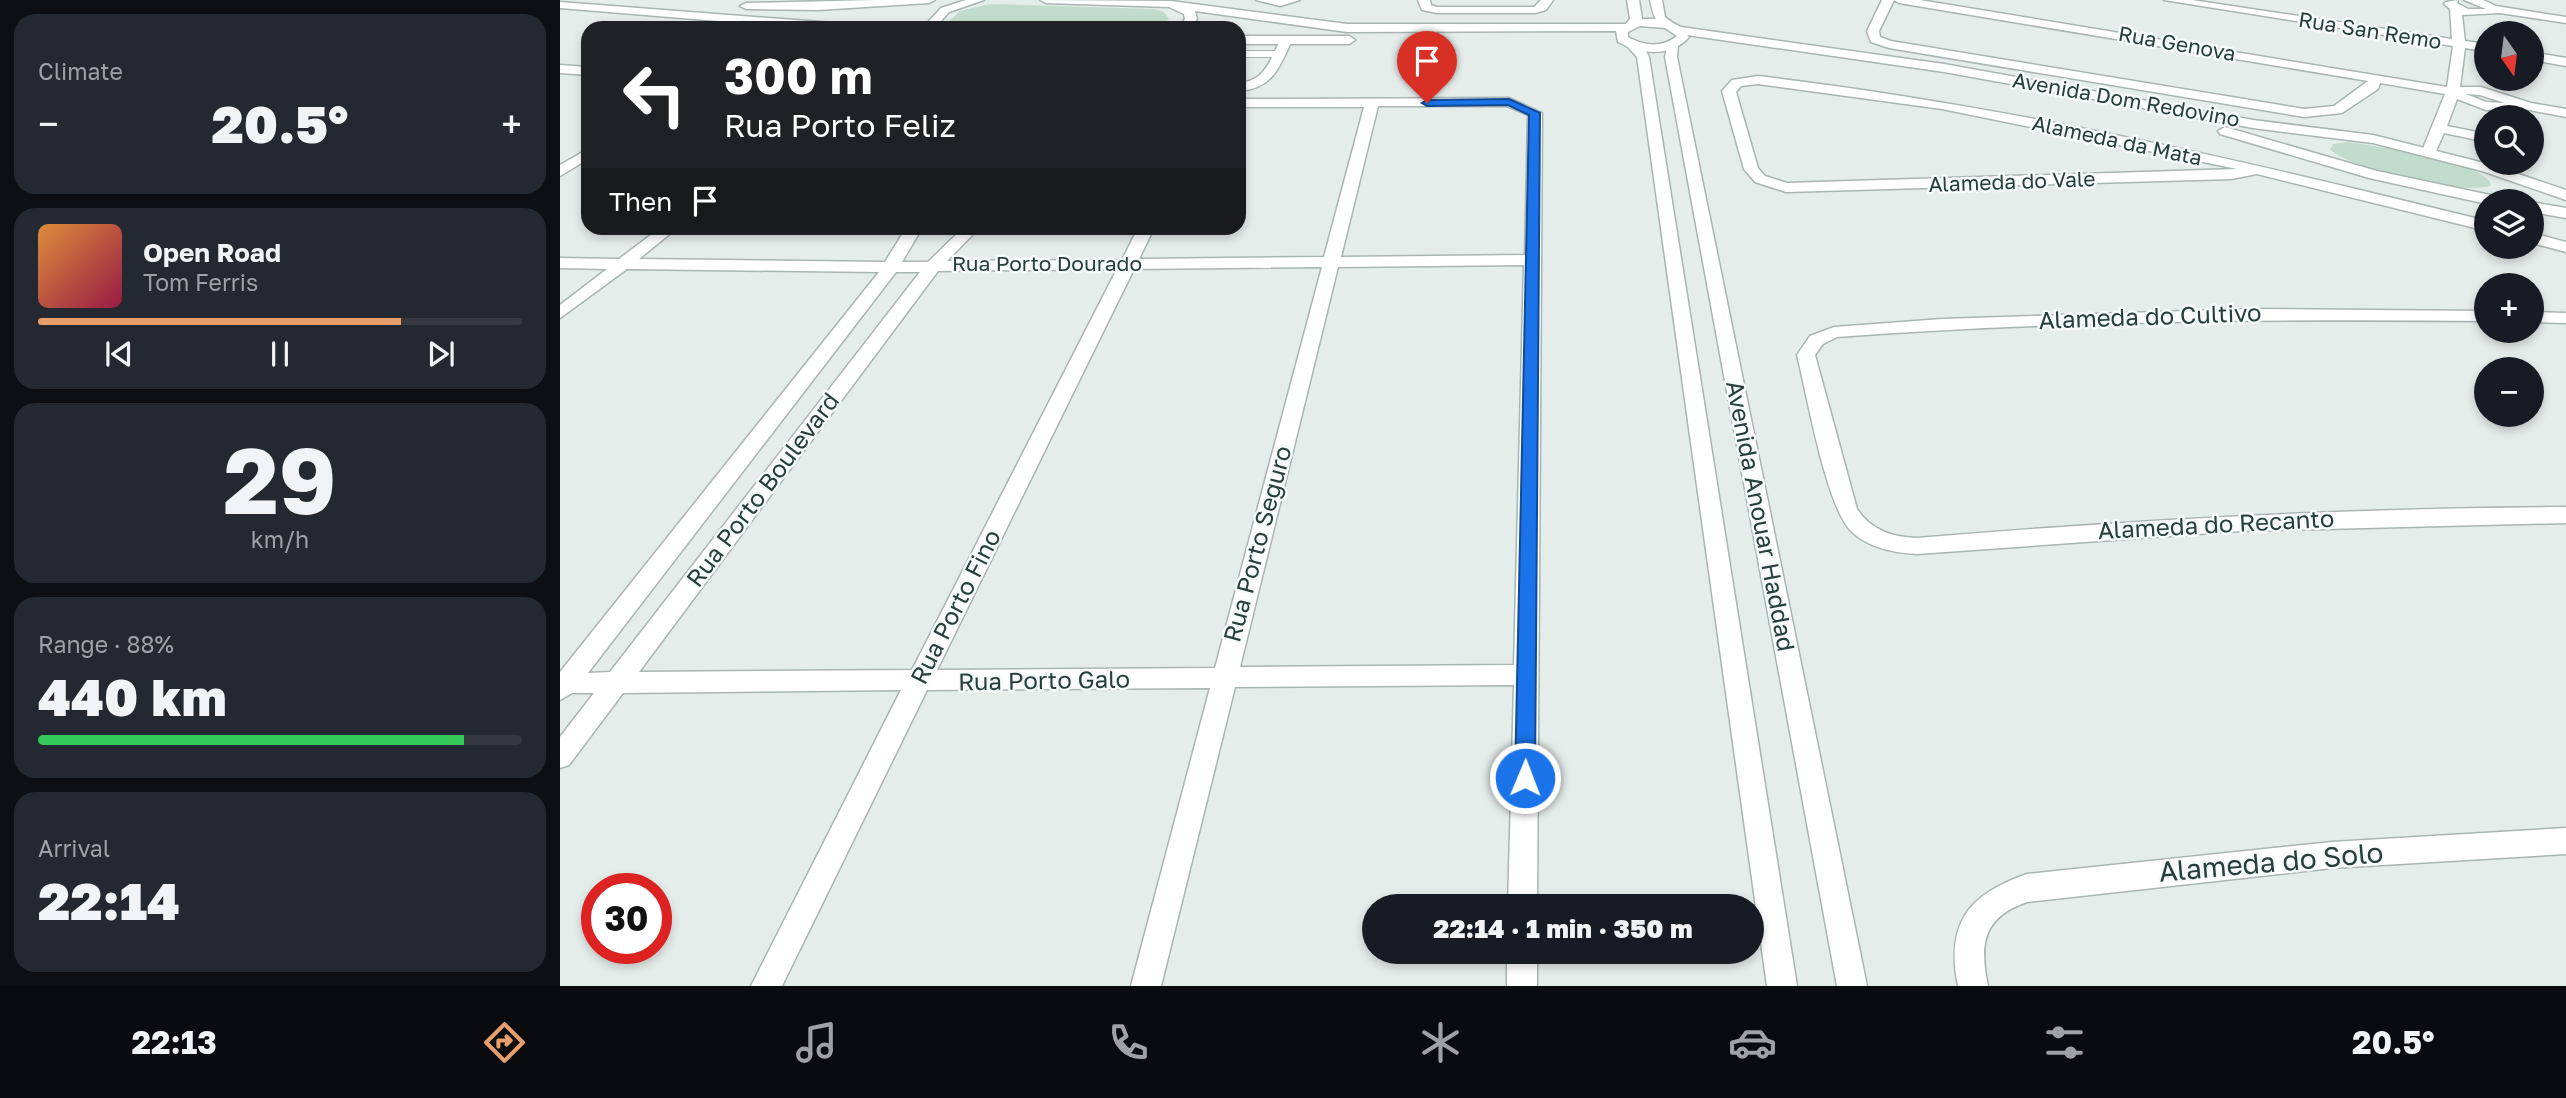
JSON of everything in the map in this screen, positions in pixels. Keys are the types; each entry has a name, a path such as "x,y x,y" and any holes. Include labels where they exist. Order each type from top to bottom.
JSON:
{"street":[{"path":"735,5 818,7 929,0"},
{"path":"935,21 944,10 978,0"},
{"name":"Avenida Dom Redovino","path":"1046,0 1171,4 1347,28 1675,36 1944,68 2240,122 2325,132 2474,162"},
{"path":"1262,0 1293,1"},
{"name":"Avenida Anouar Haddad","path":"1633,0 1636,19 1628,34 1643,57 1782,986"},
{"name":"Avenida Anouar Haddad","path":"1656,0 1660,18 1675,36 1671,57 1852,986"},
{"path":"1888,0 1872,31 1875,39 1889,44 2304,113 2337,110 2374,86 2375,78"},
{"name":"Rua Genova","path":"1899,0 2455,92 2466,100 2487,107 2508,108 2516,98 2566,113"},
{"name":"Rua San Remo","path":"2169,0 2474,46"},
{"path":"2470,0 2492,16"},
{"path":"2429,151 2455,92 2461,45 2451,2"},
{"path":"2451,2 2492,16 2566,20"},
{"path":"1171,4 1190,12 1189,21"},
{"path":"1425,4 1544,4"},
{"path":"560,5 760,21"},
{"name":"Avenida Dom Redovino","path":"1246,40 1628,34 1657,48 1675,36 2079,102 2224,131 2403,183 2474,197"},
{"path":"1246,86 1261,85 1266,80 1286,40"},
{"path":"2544,58 2566,62"},
{"path":"560,69 581,70"},
{"name":"Alameda da Mata","path":"1768,183 1751,169 1729,91 1743,81 1778,82 1983,114 2255,170 2474,223"},
{"path":"2514,105 2516,98"},
{"path":"1246,103 1509,102 1535,113 1535,260 1523,894"},
{"name":"Rua Porto Seguro","path":"1146,986 1223,678 1334,262 1372,103"},
{"path":"2440,128 2474,135"},
{"path":"2318,159 2311,145 2315,138 2325,132"},
{"path":"560,172 581,158"},
{"name":"Alameda do Vale","path":"1768,183 1786,188 2133,179 2231,176 2255,170"},
{"path":"2508,176 2510,189"},
{"name":"Avenida Dom Redovino","path":"2508,176 2566,195"},
{"path":"2544,209 2566,214"},
{"path":"560,313 660,235"},
{"name":"Rua Porto Boulevard","path":"562,685 891,267 910,235"},
{"name":"Rua Porto Boulevard","path":"560,757 934,265 964,235"},
{"name":"Rua Porto Fino","path":"766,986 1142,235"},
{"path":"2544,241 2566,247"},
{"name":"Rua Porto Dourado","path":"560,263 891,267 1535,260"},
{"name":"Alameda do Cultivo","path":"1869,535 1851,519 1847,510 1806,355 1816,340 1846,331 2052,319 2250,314 2474,316"},
{"path":"2544,317 2566,318"},
{"name":"Alameda do Recanto","path":"1869,535 1893,544 1917,546 2261,522 2462,515 2566,515"},
{"name":"Rua Porto Galo","path":"562,685 617,682 918,682 1527,675"},
{"name":"Alameda do Solo","path":"1973,986 1967,965 1968,944 1983,911 1996,900 2027,888 2180,869 2332,855 2566,841"},
{"path":"1522,964 1522,986"}],"lane":[{"path":"1246,54 1280,54"}],"green space":[{"path":"990,4 1154,9 1164,12 1169,19 949,21 960,11"},
{"path":"2349,142 2428,156 2471,169 2474,175 2485,177 2491,185 2479,188 2459,187 2382,172 2341,156 2330,149 2333,144"}],"route":[{"path":"1427,103 1509,102 1522,105 1535,113 1535,260 1525,778"}]}
